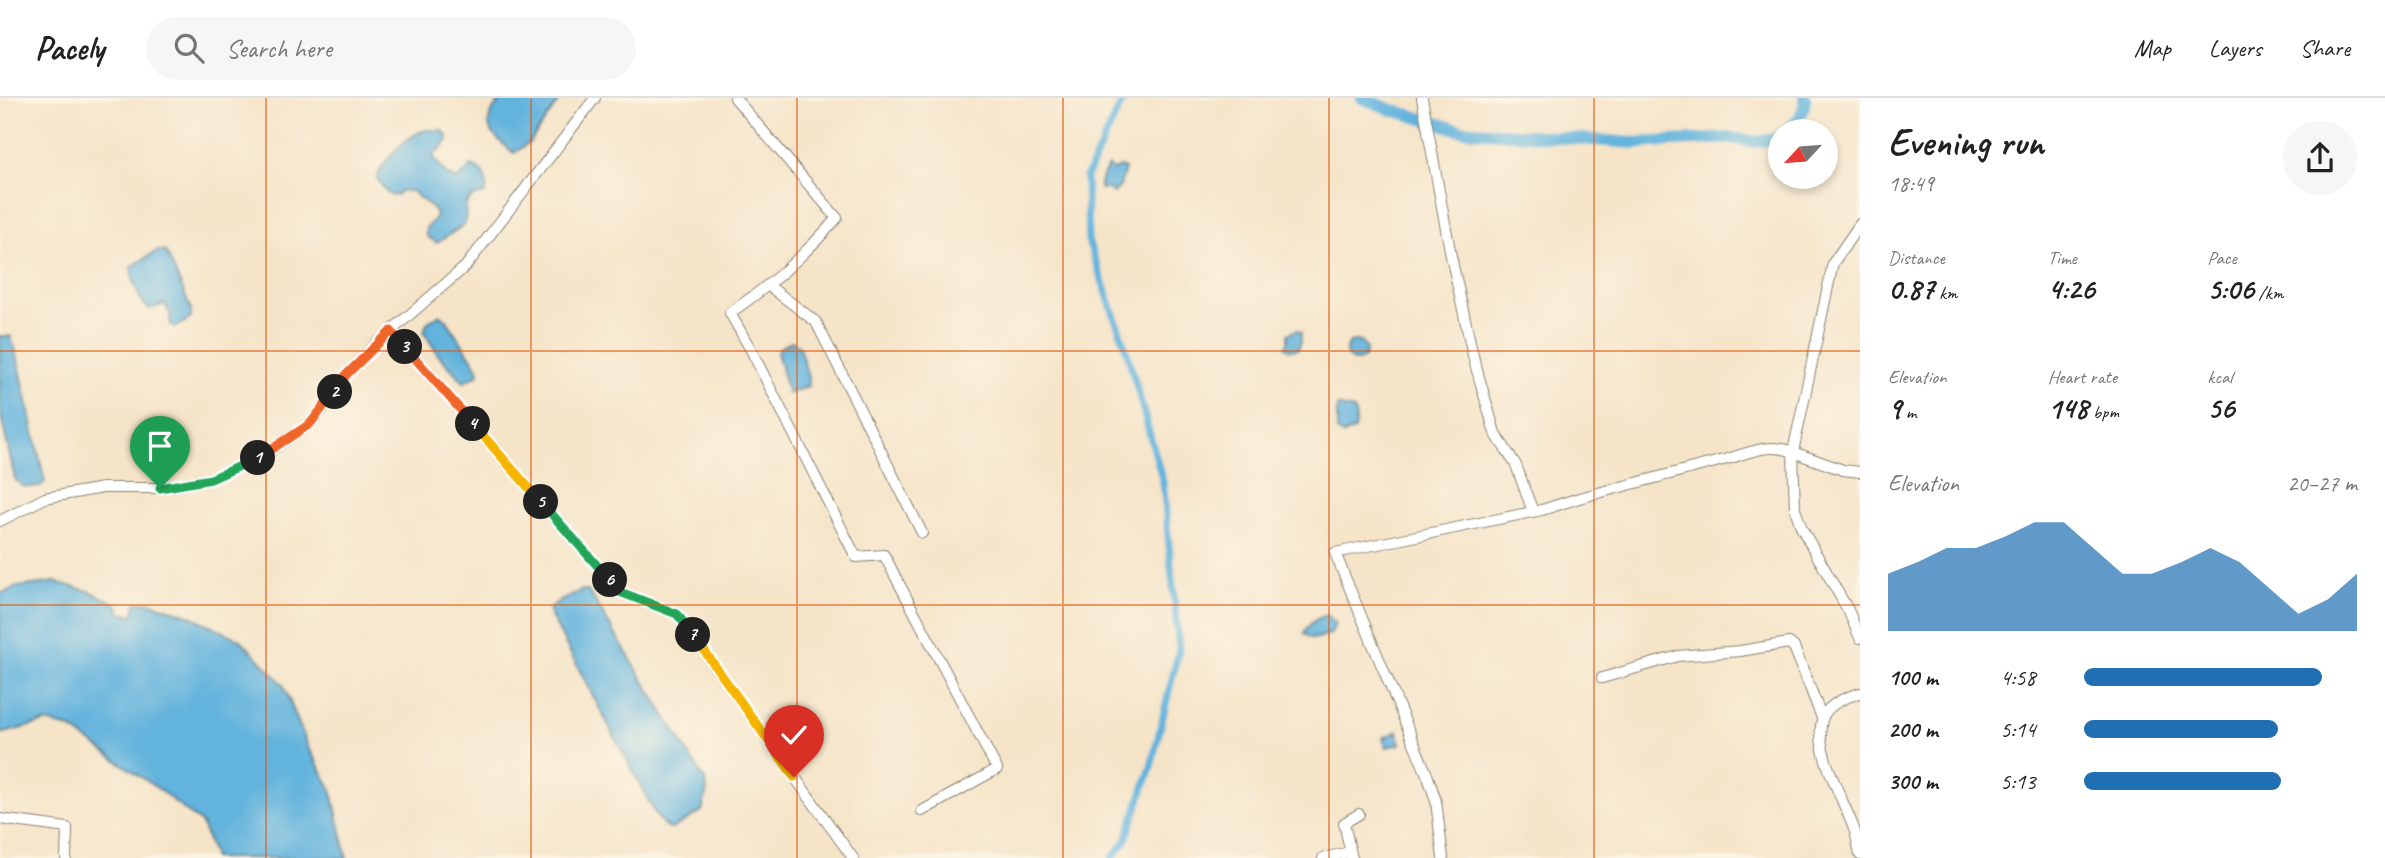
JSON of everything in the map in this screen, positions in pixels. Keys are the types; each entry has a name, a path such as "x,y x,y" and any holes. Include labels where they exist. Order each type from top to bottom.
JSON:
{"street":[{"path":"0,521 45,498 103,488 160,488 211,479 263,456 310,424 346,375 391,331 466,266 521,198 595,98"},
{"path":"735,98 836,218 769,286 730,313 751,349 856,557 884,555 997,768 922,811"},
{"path":"1422,98 1451,256 1474,360 1495,433 1516,466 1533,512"},
{"path":"1860,224 1833,263 1793,452 1795,509 1802,529 1848,610 1860,638"},
{"path":"769,286 816,322 922,533"},
{"path":"391,331 620,592 677,614 853,858"},
{"path":"1443,858 1436,801 1428,777 1335,554 1533,512 1752,450 1779,446 1843,470 1860,472"},
{"path":"1602,677 1678,656 1740,651 1788,643 1794,647 1822,718 1821,733 1829,773 1854,831 1860,855"},
{"path":"1822,718 1831,706 1860,693"},
{"path":"1323,858 1351,855 1345,822 1359,814"},
{"path":"0,819 67,828 66,858"}],"water":[{"path":"503,98 561,98 530,142 514,153 490,128 490,115"},
{"path":"425,130 442,130 448,137 447,142 433,156 445,173 457,180 472,166 483,174 486,181 485,194 472,197 466,204 465,224 437,243 426,236 426,228 434,220 436,213 412,191 400,191 398,195 391,195 377,179 379,172 396,150"},
{"path":"1108,166 1113,170 1120,167 1125,169 1120,186 1114,193 1108,189 1100,189 1100,182"},
{"path":"157,251 165,251 168,256 191,309 191,318 175,328 171,325 165,304 149,309 145,305 133,278 131,267"},
{"path":"440,314 478,368 479,374 464,382 439,356 424,332 427,323"},
{"path":"1297,330 1301,332 1301,341 1298,349 1290,350 1285,347 1288,334"},
{"path":"0,336 10,336 16,351 45,482 39,487 23,487 15,479 0,411"},
{"path":"792,341 799,346 809,381 808,386 788,394 777,352"},
{"path":"1352,341 1360,341 1366,351 1360,361 1352,361 1346,355 1346,347"},
{"path":"1337,406 1354,410 1355,430 1343,435 1337,432"},
{"path":"55,582 89,591 117,604 121,614 134,614 136,603 149,602 189,615 241,640 283,684 308,747 331,788 347,858 214,858 202,824 160,790 70,728 46,722 0,734 0,594 17,587"},
{"path":"581,590 588,591 593,598 706,782 702,811 671,829 657,817 551,616 549,610 553,605"},
{"path":"1327,615 1335,624 1331,634 1313,639 1304,634 1313,622"},
{"path":"1398,731 1400,744 1386,747 1383,738"}],"waterway":[{"path":"1112,858 1125,842 1151,767 1179,649 1163,482 1127,352 1088,240 1086,177 1124,98"},
{"path":"1362,98 1392,110 1461,130 1634,143 1731,138 1755,142 1768,140"},
{"path":"1798,119 1805,98"}],"route":[{"path":"160,488 211,479 263,456 310,424 346,375 391,331 620,592 677,614 794,777"}]}
